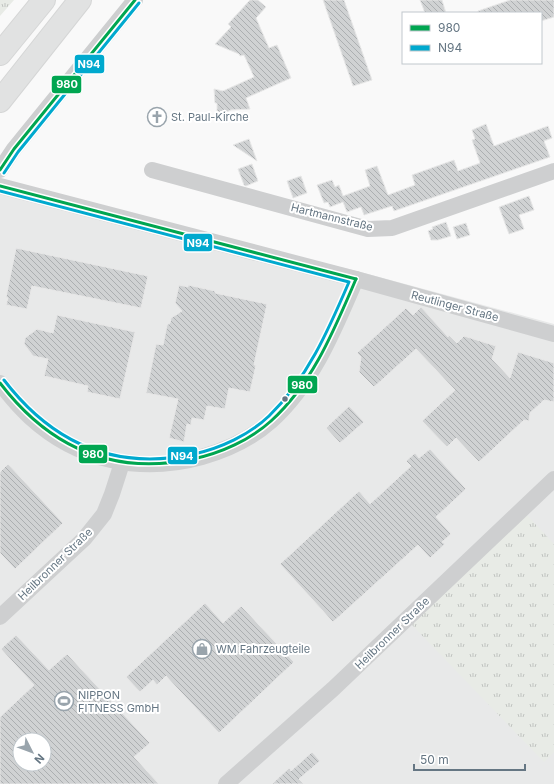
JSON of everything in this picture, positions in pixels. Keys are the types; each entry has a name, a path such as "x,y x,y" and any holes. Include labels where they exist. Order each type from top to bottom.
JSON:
{"highway":[{"path":"0,54 44,0"},
{"path":"0,102 80,0"}],"street":[{"path":"0,170 14,150 135,0"},
{"name":"Hartmannstraße","path":"152,170 368,229 392,228 554,171"},
{"name":"Reutlinger Straße","path":"7,188 356,279 554,334"},
{"path":"0,383 14,402 30,418 52,435 99,457 122,463 158,465 189,461 214,454 235,445 271,421 293,398 326,348 356,279"},
{"name":"Heilbronner Straße","path":"0,617 84,539 104,514 122,463"},
{"name":"Heilbronner Straße","path":"226,784 333,689 554,479"}],"shaded area":[{"path":"0,189 357,271 554,324 554,784 0,784"}],"green space":[{"path":"0,0 14,0 0,16"},
{"path":"527,515 554,544 554,752 544,762 410,623"}],"building":[{"path":"250,0 258,0 266,7 256,18 269,48 277,45 291,78 246,98 250,109 231,110 217,116 217,103 215,103 214,89 223,91 254,77 244,55 240,56 239,54 215,44 231,27 228,24"},
{"path":"323,0 344,0 372,80 353,86"},
{"path":"420,0 442,0 446,12 425,12"},
{"path":"510,0 554,0 554,17 542,21 542,12 478,11"},
{"path":"486,124 494,146 548,126 552,138 544,141 550,157 394,211 392,206 364,215 361,207 347,212 343,202 330,207 328,202 324,203 317,185 332,180 335,187 339,185 343,196 370,186 365,170 377,166 388,195 415,185 412,175 454,160 458,171 480,163 472,140 475,139 472,130"},
{"path":"249,139 257,161 233,145"},
{"path":"252,164 258,181 246,186 244,185 238,169"},
{"path":"301,176 307,193 293,198 287,181"},
{"path":"529,196 534,210 519,215 524,229 509,234 499,207"},
{"path":"446,222 451,236 438,240 431,240 428,231 433,229 432,227"},
{"path":"466,223 470,235 457,239 453,227"},
{"path":"16,248 148,276 141,308 32,286 27,309 6,305 8,298 6,297"},
{"path":"179,285 188,287 188,285 215,291 215,293 267,304 250,392 229,388 225,409 207,406 204,420 192,418 191,425 187,424 184,442 169,438 178,399 146,393 156,344 163,345 167,325 170,323 171,318 182,311 175,303"},
{"path":"421,307 448,337 449,335 457,343 464,336 496,346 492,359 510,378 518,352 554,363 554,402 544,400 530,413 529,421 524,420 479,462 456,438 447,447 422,421 455,390 416,349 374,387 359,372 361,357 357,353 406,308 413,315"},
{"path":"57,315 135,332 120,399 87,392 88,386 44,376 48,359 33,356 24,344 25,338 37,329 53,333"},
{"path":"349,406 364,422 340,443 326,428"},
{"path":"430,449 466,489 436,517 451,534 442,542 445,544 430,558 418,545 333,622 280,564 359,491 370,504 411,466 406,461 415,453 419,458"},
{"path":"8,464 63,523 15,569 0,553 0,472"},
{"name":"WM Fahrzeugteile","path":"205,603 223,623 241,606 294,662 219,733 166,676 157,685 153,680 140,692 126,677"},
{"name":"NIPPON FITNESS GmbH","path":"16,635 49,670 67,654 150,743 134,757 159,784 0,784 0,717 34,685 1,649"},
{"path":"312,752 320,761 299,779 304,784 272,784 289,768 291,771"}],"transit line":[{"name":"980","path":"0,170 14,149 135,0"},
{"name":"N94","path":"4,173 18,152 139,3"},
{"name":"980","path":"0,186 356,279"},
{"name":"N94","path":"0,191 349,282 315,354 295,386 282,402 261,423 244,435 214,448 194,454 165,458 138,459 112,455 88,447 65,436 43,421 23,402 4,380"},
{"name":"980","path":"0,383 19,405 40,424 62,440 85,451 110,459 136,463 164,463 204,456 235,445 254,434 263,428 286,406 311,373 321,355 356,279"}],"place":[{"name":"St. Paul-Kirche","path":"157,117"},
{"name":"WM Fahrzeugteile","path":"202,649"},
{"name":"NIPPON FITNESS GmbH","path":"64,701"}]}
